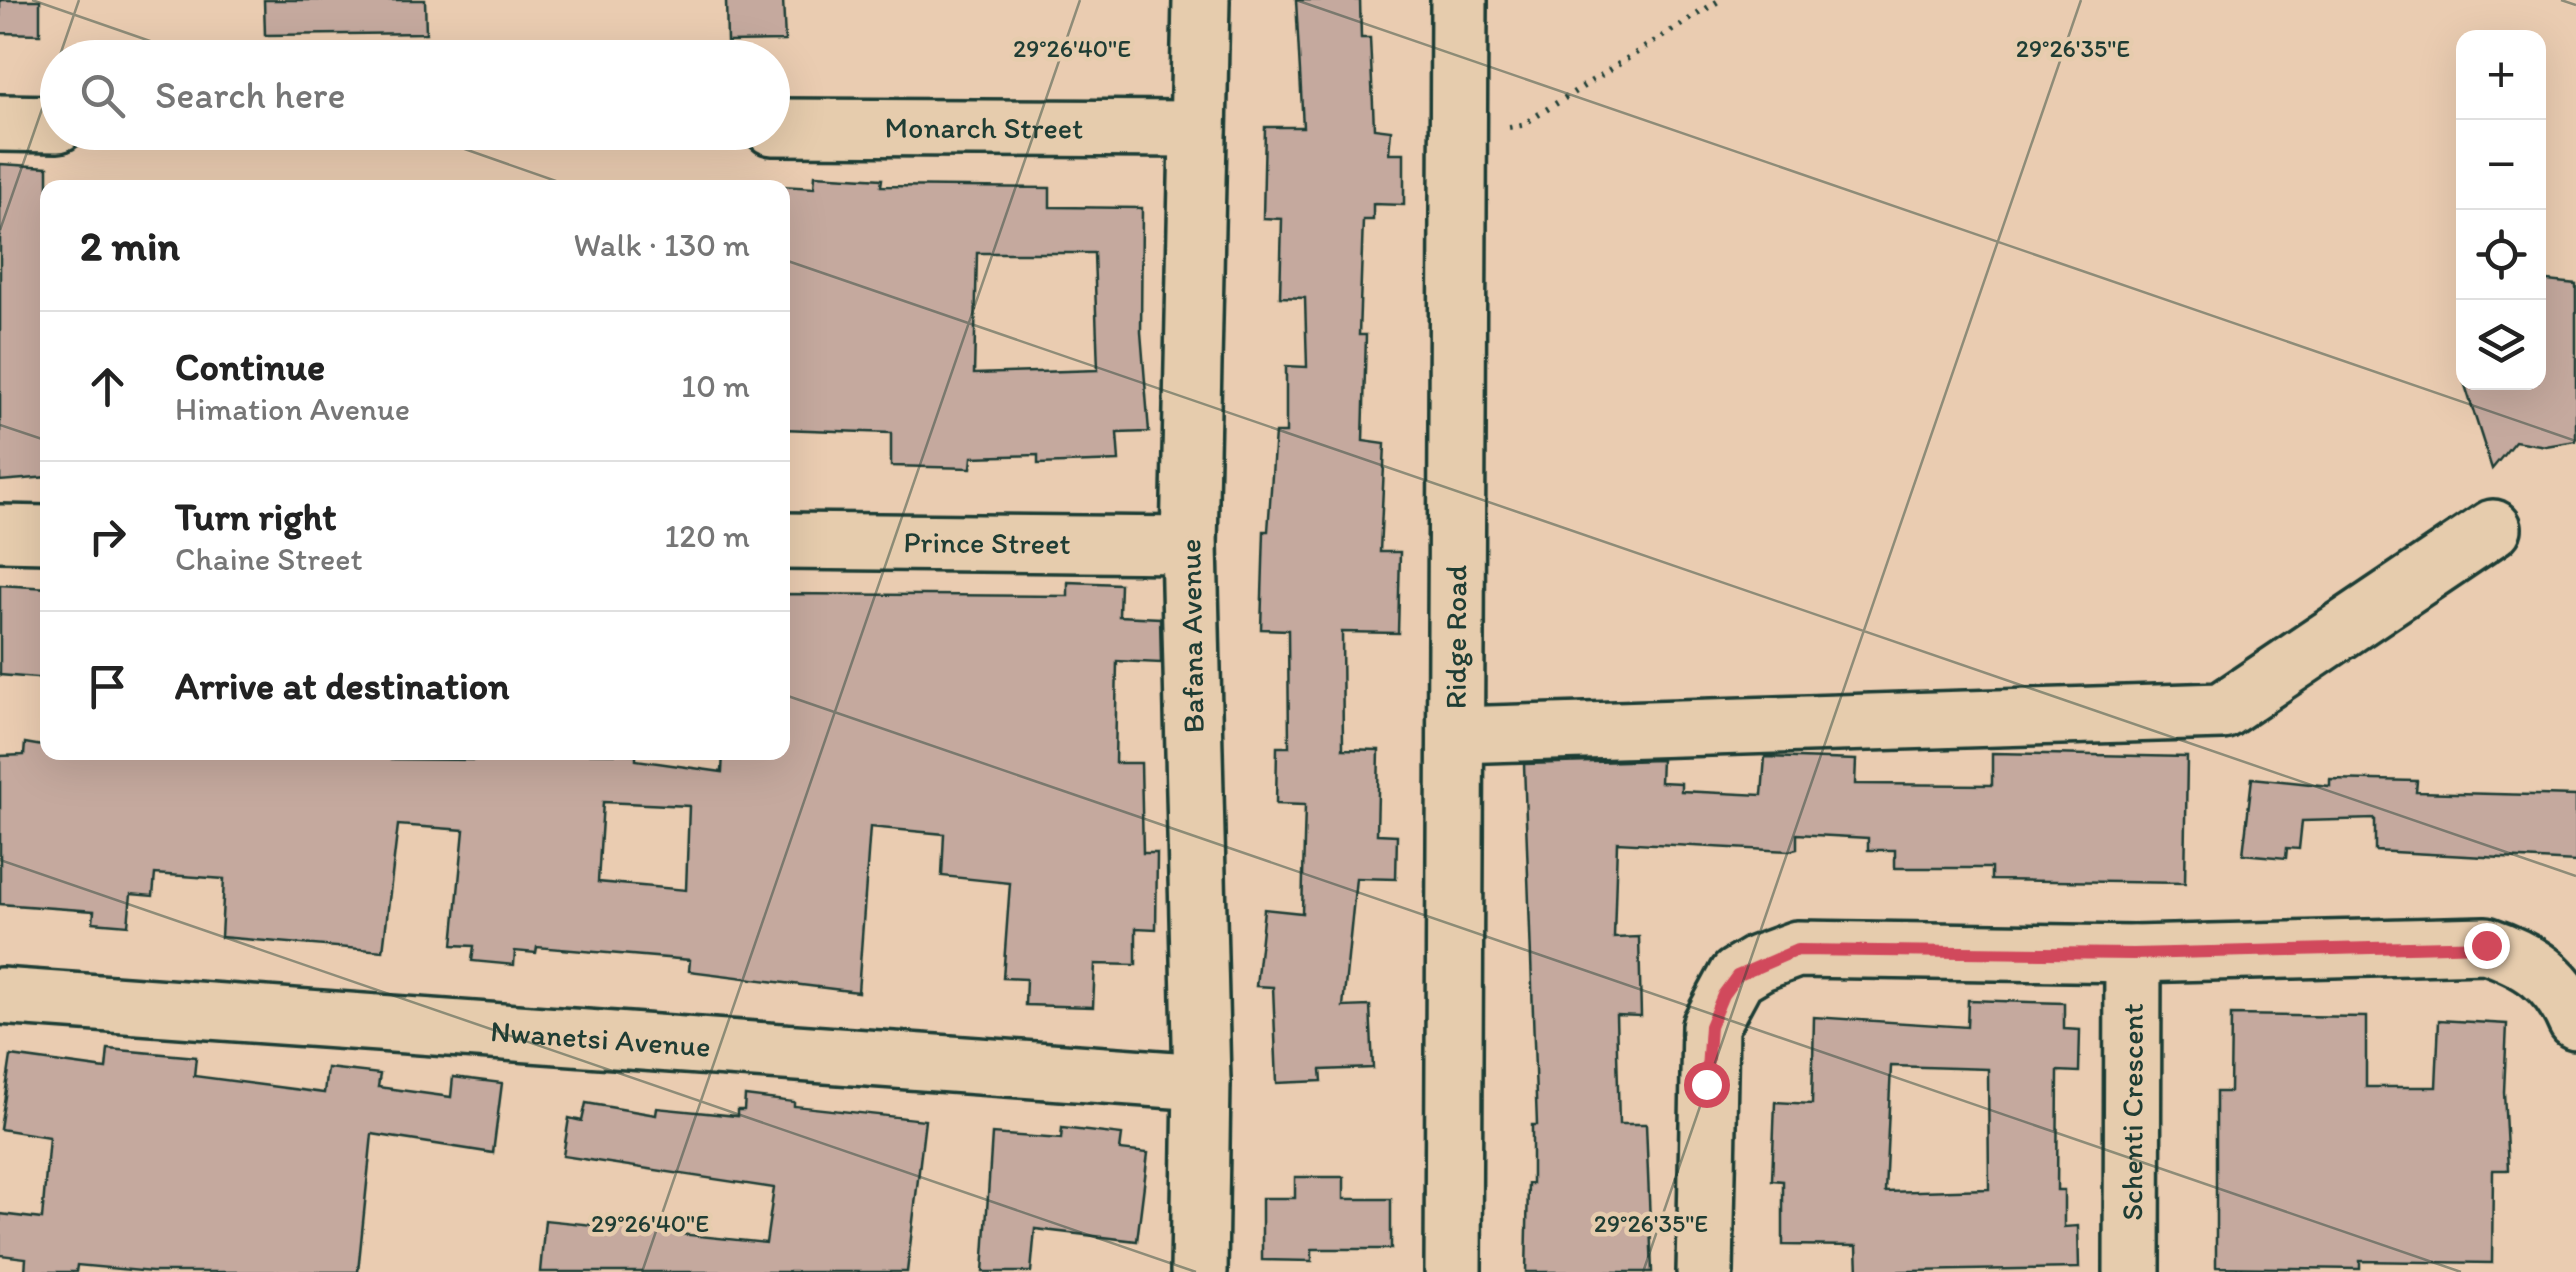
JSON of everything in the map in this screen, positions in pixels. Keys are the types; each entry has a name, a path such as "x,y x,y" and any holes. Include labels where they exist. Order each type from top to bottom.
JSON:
{"street":[{"name":"Bafana Avenue","path":"1199,1272 1202,1082 1189,545 1201,0"},
{"name":"Ridge Road","path":"1453,1272 1459,0"},
{"path":"0,123 40,124"},
{"name":"Monarch Street","path":"790,127 1198,129"},
{"path":"1456,736 2222,710 2493,528"},
{"path":"0,533 40,534"},
{"name":"Prince Street","path":"790,541 1189,545"},
{"path":"1705,1272 1710,1026 1737,976 1797,950 2133,954 2486,945 2522,958 2548,976 2564,994 2576,1022"},
{"name":"Schenti Crescent","path":"2132,1272 2133,954"},
{"name":"Nwanetsi Avenue","path":"0,996 1202,1082"}],"path":[{"path":"1458,134 1522,125 1720,0"}],"building":[{"path":"0,0 40,0 40,34 0,33"},
{"path":"264,0 425,0 426,33 265,35"},
{"path":"726,0 783,0 785,40 727,40"},
{"path":"1296,0 1360,0 1361,38 1370,38 1374,128 1391,130 1389,153 1404,153 1404,205 1373,204 1373,220 1363,220 1359,335 1366,335 1363,441 1385,444 1380,552 1400,552 1398,633 1342,632 1343,749 1379,750 1377,834 1397,835 1396,879 1356,878 1343,1007 1370,1006 1373,1068 1321,1070 1322,1081 1277,1083 1273,987 1256,986 1264,909 1302,913 1305,805 1276,804 1277,747 1289,747 1288,630 1261,629 1264,531 1268,531 1275,433 1286,433 1286,366 1307,367 1305,298 1280,297 1282,219 1263,218 1265,127 1303,127"},
{"path":"0,164 48,167 48,180 40,180 40,478 0,481"},
{"path":"815,175 882,179 881,186 1050,188 1050,207 1142,208 1141,332 1149,432 1117,433 1119,461 1038,464 1038,455 972,457 971,468 891,466 891,433 790,429 790,186 814,188","holes":["977,253 1094,253 1098,370 974,374"]},
{"path":"2546,281 2576,284 2576,441 2546,446 2515,441 2492,469 2467,390 2546,390"},
{"path":"1068,582 1120,584 1119,616 1160,618 1161,663 1117,661 1115,763 1141,763 1143,853 1157,853 1156,929 1136,928 1136,965 1095,964 1093,1007 1025,1005 1026,979 1003,978 1010,883 942,876 944,834 870,827 858,992 689,971 690,960 537,947 536,953 515,951 514,965 472,961 474,946 453,945 464,830 398,825 383,951 221,937 224,879 155,874 153,896 131,894 128,925 93,922 94,911 0,904 0,756 24,755 25,743 40,746 40,760 636,760 722,772 723,760 790,760 790,594 1068,596","holes":["603,802 689,806 686,890 598,882"]},
{"path":"0,585 40,588 40,678 0,675"},
{"path":"1992,753 2187,757 2185,883 1991,880 1991,868 1895,868 1895,850 1868,850 1868,838 1797,834 1797,849 1789,851 1617,842 1614,938 1639,937 1641,1016 1616,1015 1619,1124 1646,1124 1652,1272 1526,1272 1532,1125 1537,1125 1524,764 1661,760 1660,782 1681,783 1681,791 1762,795 1765,757 1856,760 1855,784 1992,785"},
{"path":"2252,778 2330,786 2330,779 2417,781 2416,792 2576,796 2576,862 2375,851 2375,819 2302,821 2299,849 2287,848 2286,858 2243,854"},
{"path":"1968,1000 2064,1003 2064,1029 2080,1030 2079,1072 2058,1071 2057,1190 2064,1190 2064,1227 2078,1226 2079,1268 1858,1272 1857,1246 1783,1245 1783,1181 1772,1180 1775,1102 1812,1104 1814,1017 1967,1027","holes":["1891,1066 1988,1069 1989,1189 1885,1192"]},
{"path":"2231,1015 2366,1017 2366,1087 2436,1087 2439,1020 2507,1024 2504,1092 2508,1170 2493,1170 2492,1263 2360,1261 2360,1269 2216,1267 2216,1092 2230,1092"},
{"path":"108,1049 196,1057 194,1076 324,1093 327,1068 380,1074 378,1087 451,1097 453,1077 502,1083 493,1153 372,1134 358,1272 152,1272 77,1265 76,1272 25,1272 26,1258 0,1255 0,1214 42,1219 49,1137 0,1129 11,1056 106,1069"},
{"path":"745,1096 794,1102 794,1106 925,1120 907,1272 540,1272 545,1220 766,1243 774,1188 563,1156 569,1118 582,1121 586,1103 656,1115 657,1108 737,1116 737,1110 744,1110"},
{"path":"1062,1128 1122,1135 1120,1150 1148,1153 1137,1241 1035,1229 1031,1272 983,1272 992,1134 1061,1139"},
{"path":"1295,1177 1344,1177 1344,1199 1391,1199 1391,1249 1312,1249 1312,1261 1262,1260 1262,1198 1295,1198"}],"route":[{"path":"1706,1084 1710,1026 1723,995 1737,976 1797,950 2133,954 2486,945"}]}
